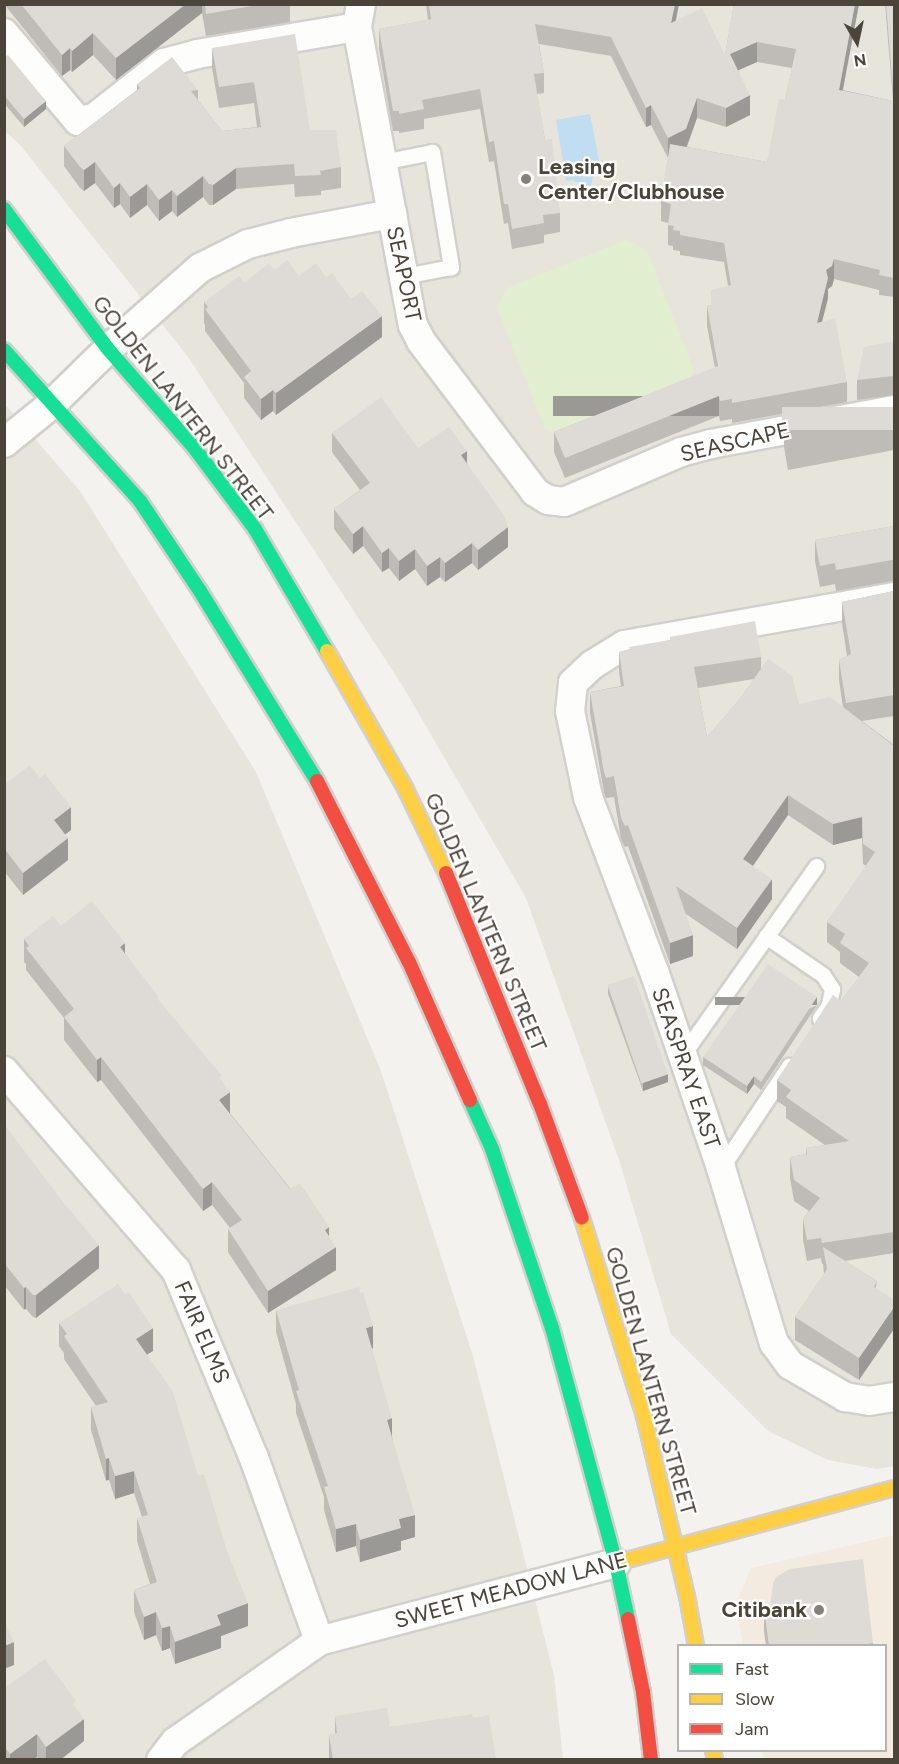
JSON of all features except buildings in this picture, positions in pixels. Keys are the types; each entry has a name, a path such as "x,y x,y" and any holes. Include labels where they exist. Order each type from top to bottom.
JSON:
{"main road":[{"name":"GOLDEN LANTERN STREET","path":"4,209 108,349 196,450 255,529 356,700 405,788 444,868 532,1083 582,1218 644,1416 676,1546 696,1644"},
{"path":"4,350 51,405 140,501 200,591 316,779 375,892 492,1149 552,1328 616,1563 643,1692 651,1760"},
{"name":"SWEET MEADOW LANE","path":"616,1563 894,1488"}],"street":[{"path":"4,33 78,121 94,118 164,63 359,16"},
{"name":"SEAPORT","path":"359,16 382,162 413,325 421,342 535,492 548,500"},
{"path":"4,443 51,405 108,349 200,268 248,244 291,233 392,214"},
{"name":"SEASCAPE","path":"548,500 564,502 681,453 711,444 894,410"},
{"name":"SEASPRAY EAST","path":"882,1399 845,1396 790,1365 774,1343 721,1168 681,1057 655,974 588,797 570,711 573,683 592,665 624,645 894,597"},
{"name":"FAIR ELMS","path":"4,1071 176,1270 254,1458 319,1641"},
{"name":"SWEET MEADOW LANE","path":"175,1754 319,1641 616,1563"}],"lane":[{"path":"382,162 432,152 451,267 404,276"},
{"path":"681,1057 816,866"},
{"path":"766,936 823,975 832,989 829,1005 810,1034"},
{"path":"721,1168 797,1053"}],"shaded area":[{"path":"4,5 894,5 894,1466 877,1469 828,1460 768,1431 671,1334 620,1163 526,898 402,685 188,357 21,146 5,131"},
{"path":"4,403 80,491 256,772 381,1071 473,1356 554,1675 563,1759 5,1759"},
{"path":"894,1535 894,1759 764,1759 762,1752 887,1752 887,1644 743,1644 736,1603 751,1568"}],"green space":[{"path":"626,240 647,250 694,370 686,389 567,438 545,429 497,308 507,288"}],"water":[{"path":"590,114 602,175 593,176 591,186 579,188 578,183 573,180 566,181 556,120"}],"traffic: fast":[{"path":"4,209 108,349 196,450 255,529 327,651"},
{"path":"4,350 140,501 200,591 317,781"},
{"path":"470,1100 492,1149 552,1328 616,1563 628,1619"}],"traffic: slow":[{"path":"327,651 405,788 446,873"},
{"path":"582,1218 644,1416 687,1596 696,1644"},
{"path":"616,1563 894,1488"},
{"path":"713,1752 715,1760"}],"traffic: jam":[{"path":"317,781 409,962 470,1100"},
{"path":"446,873 540,1104 582,1218"},
{"path":"628,1619 643,1692 651,1760"}],"place":[{"name":"Leasing Center/Clubhouse","path":"526,179"},
{"name":"Citibank","path":"819,1610"}]}
